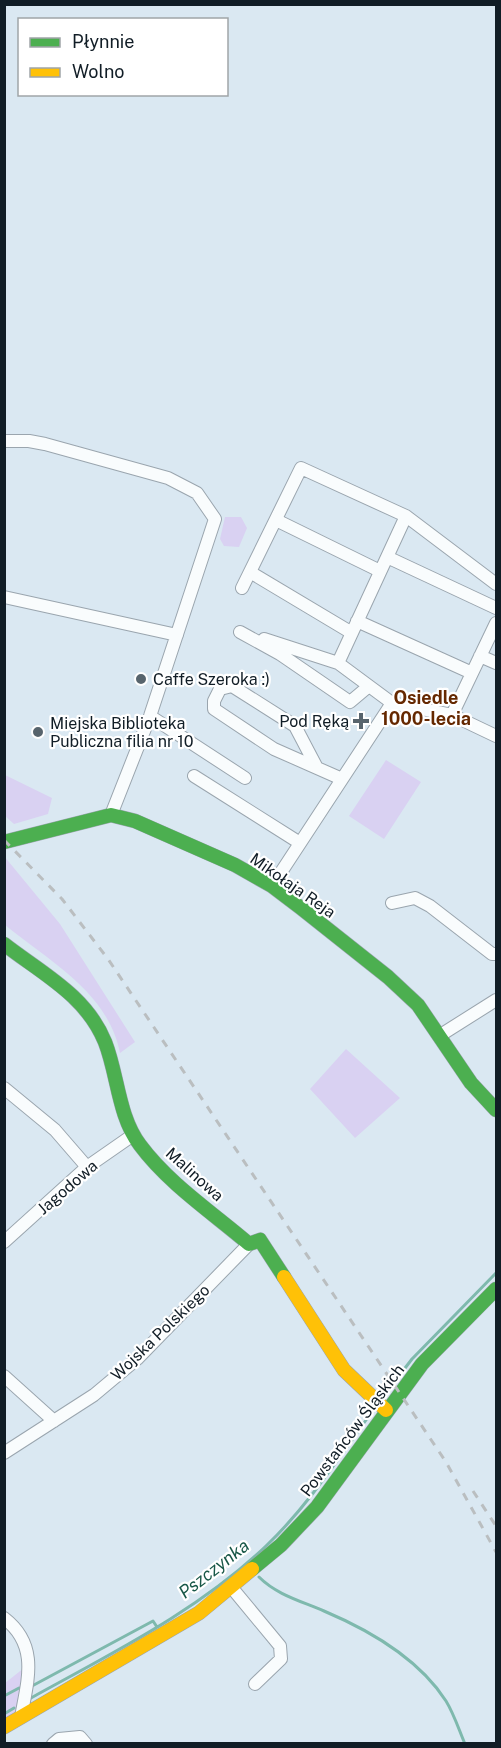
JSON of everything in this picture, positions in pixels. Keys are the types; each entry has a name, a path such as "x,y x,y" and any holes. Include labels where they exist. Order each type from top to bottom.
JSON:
{"street":[{"path":"4,441 45,444 168,478 197,493 215,519 150,716 111,815"},
{"path":"242,588 302,468 406,516 496,584"},
{"path":"338,663 406,516"},
{"path":"276,520 380,571"},
{"path":"387,557 496,608"},
{"path":"250,572 355,627 472,673"},
{"path":"4,597 177,635"},
{"path":"452,715 496,622"},
{"path":"369,686 350,702 280,654 240,632 338,663 392,703 452,715 496,736"},
{"path":"480,656 496,663"},
{"path":"316,766 296,726 243,690 232,686 220,689 214,701 214,709 274,749 342,779"},
{"path":"272,886 392,703"},
{"path":"150,716 245,778"},
{"path":"194,776 300,843"},
{"name":"Mikołaja Reja","path":"4,842 111,815 135,821 235,865 272,886 388,977 418,1005 477,1092 496,1110"},
{"path":"392,903 414,898 430,906 492,954 496,954"},
{"name":"Malinowa","path":"4,944 70,993 96,1023 105,1044 133,1135 150,1156 249,1244 260,1240 344,1370 386,1410"},
{"path":"439,1036 496,1000"},
{"path":"4,1088 55,1130 87,1167"},
{"name":"Jagodowa","path":"6,1240 87,1167 133,1135"},
{"name":"Wojska Polskiego","path":"4,1454 94,1395 137,1359 249,1244"},
{"name":"Powstańców Śląskich","path":"4,1727 199,1613 232,1588 281,1545 316,1507 422,1364 496,1289"},
{"path":"4,1376 54,1422"},
{"path":"232,1588 280,1646 281,1659 255,1684"},
{"path":"4,1618 25,1641 30,1659 21,1717"},
{"path":"53,1743 59,1739 80,1737 86,1743"}],"shaded area":[{"path":"225,517 241,517 247,528 239,547 224,546 220,539"},
{"path":"386,760 421,782 384,839 349,816"},
{"path":"5,775 52,798 48,814 14,824 5,816"},
{"path":"4,856 60,924 135,1042 120,1053 113,1031 103,1012 90,995 58,965 5,925"},
{"path":"346,1049 400,1098 355,1138 310,1089"},
{"path":"24,1668 17,1712 5,1720 5,1683"}],"waterway":[{"name":"Pszczynka","path":"382,1398 412,1359 496,1273"},
{"name":"Pszczynka","path":"31,1698 153,1630 212,1591 240,1569 266,1546 295,1515 322,1482 371,1413"},
{"path":"259,1577 281,1593 358,1627 392,1647 407,1659 422,1672 446,1701 465,1744"},
{"path":"32,1686 153,1621 157,1627"},
{"path":"4,1696 19,1688"},
{"name":"Pszczynka","path":"4,1714 14,1708"}],"railway":[{"path":"4,840 62,899 108,959 446,1462 496,1552"},
{"path":"473,1491 496,1526"}],"traffic: fast":[{"path":"4,842 111,815 135,821 235,865 272,886 301,908 388,977 418,1005 471,1083 496,1110"},
{"path":"4,944 61,986 97,1025 105,1042 127,1121 140,1145 164,1173 249,1244 260,1240 284,1277"},
{"path":"252,1569 281,1545 317,1507 422,1364 496,1289"}],"traffic: slow":[{"path":"284,1277 344,1370 386,1410"},
{"path":"4,1727 199,1613 252,1569"}],"place":[{"name":"Caffe Szeroka :)","path":"141,679"},
{"name":"Pod Ręką","path":"361,721"},
{"name":"Miejska Biblioteka Publiczna filia nr 10","path":"38,732"}],"district":[{"name":"Osiedle 1000-lecia","path":"426,708"}]}
